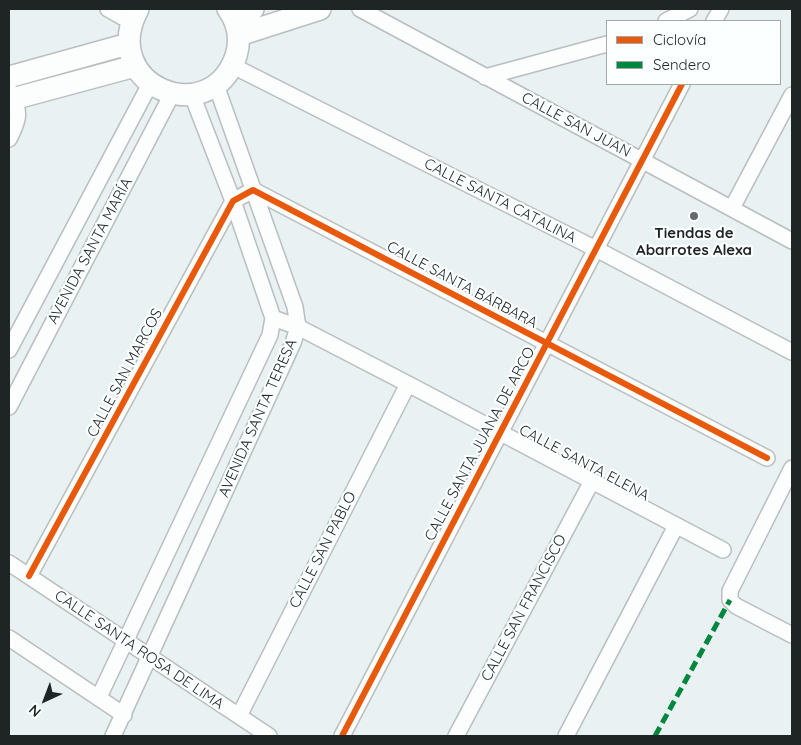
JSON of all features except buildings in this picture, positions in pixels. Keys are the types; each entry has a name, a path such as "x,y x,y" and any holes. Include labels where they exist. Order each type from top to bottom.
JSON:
{"street":[{"path":"108,9 134,15 128,44 135,66 150,84 182,94 216,85 233,66 238,51 233,19"},
{"path":"233,19 254,9"},
{"path":"233,19 320,9"},
{"name":"CALLE SAN JUAN","path":"360,9 792,241"},
{"path":"668,20 690,9"},
{"path":"9,76 128,44"},
{"path":"485,77 606,44"},
{"path":"9,139 16,124 18,113 10,96 135,66"},
{"name":"CALLE SANTA CATALINA","path":"233,66 596,249 792,352"},
{"name":"AVENIDA SANTA MARÍA","path":"9,350 150,84"},
{"name":"AVENIDA SANTA TERESA","path":"113,736 294,343 298,327 296,307 216,85"},
{"name":"CALLE SANTA JUANA DE ARCO","path":"342,736 681,85"},
{"name":"AVENIDA SANTA TERESA","path":"98,697 270,336 273,318 232,201 182,94"},
{"name":"AVENIDA SANTA MARÍA","path":"9,407 182,94"},
{"path":"732,208 792,95"},
{"path":"232,201 253,190"},
{"name":"CALLE SANTA BÁRBARA","path":"253,190 767,458"},
{"name":"CALLE SAN MARCOS","path":"29,576 232,201"},
{"name":"CALLE SANTA ELENA","path":"273,318 298,327 723,550"},
{"name":"CALLE SAN PABLO","path":"239,716 408,384"},
{"path":"792,468 730,592 730,600 736,606 792,635"},
{"path":"201,481 226,491"},
{"name":"CALLE SAN FRANCISCO","path":"456,736 592,481"},
{"path":"566,736 676,526"},
{"name":"CALLE SANTA ROSA DE LIMA","path":"9,563 269,736"},
{"path":"9,638 124,715"}],"marked path":[{"path":"655,736 730,600"}],"cycle path":[{"path":"342,736 681,85"},
{"path":"29,576 233,201 253,190 767,458"}],"place":[{"name":"Tiendas de Abarrotes Alexa","path":"694,216"}]}
